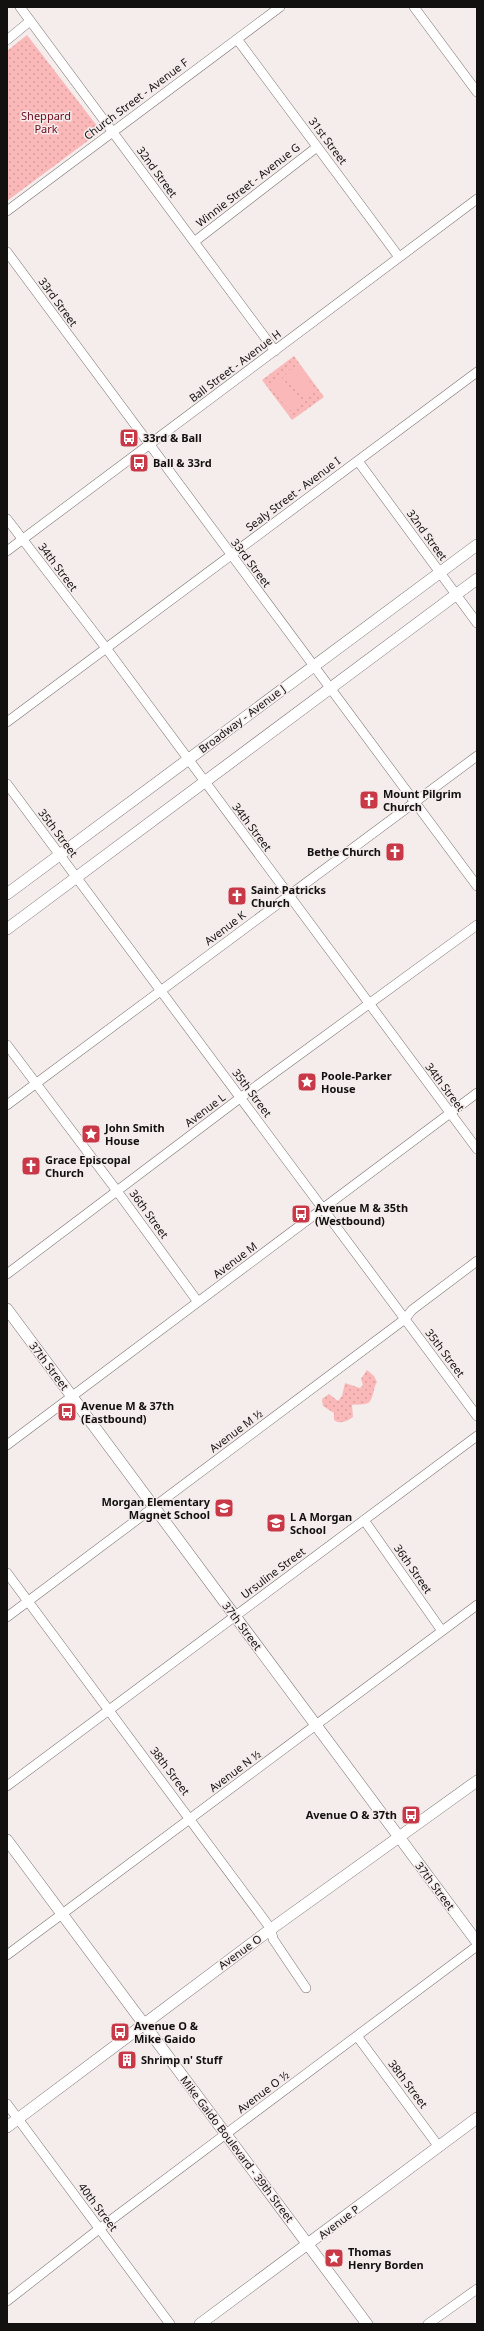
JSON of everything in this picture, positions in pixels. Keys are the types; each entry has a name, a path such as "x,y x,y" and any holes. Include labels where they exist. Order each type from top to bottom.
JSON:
{"main road":[{"name":"Broadway - Avenue J","path":"7,894 477,545"},
{"path":"7,928 477,579"},
{"name":"37th Street","path":"7,1309 477,1942"},
{"name":"Avenue O","path":"7,2127 271,1929 477,1781"},
{"name":"Mike Gaido Boulevard - 39th Street","path":"7,1840 368,2324"},
{"name":"Avenue P","path":"200,2324 477,2118"}],"street":[{"name":"32nd Street","path":"20,7 275,351"},
{"name":"Church Street - Avenue F","path":"7,211 280,7"},
{"path":"414,7 477,92"},
{"path":"7,40 30,21"},
{"name":"31st Street","path":"237,39 399,257"},
{"name":"Winnie Street - Avenue G","path":"194,242 317,147"},
{"name":"Ball Street - Avenue H","path":"7,551 477,199"},
{"name":"33rd Street","path":"7,252 230,556 477,886"},
{"name":"Sealy Street - Avenue I","path":"7,722 477,372"},
{"name":"32nd Street","path":"358,461 477,623"},
{"name":"34th Street","path":"7,519 106,648 187,760 477,1149"},
{"name":"Avenue K","path":"7,1105 477,756"},
{"name":"35th Street","path":"7,784 477,1416"},
{"name":"Avenue L","path":"7,1274 240,1098 477,925"},
{"name":"36th Street","path":"7,1045 198,1302"},
{"name":"Avenue M","path":"7,1445 477,1093"},
{"name":"Avenue M ½","path":"7,1617 405,1319 412,1310 477,1261"},
{"name":"Ursuline Street","path":"7,1786 477,1436"},
{"name":"36th Street","path":"364,1520 442,1631"},
{"name":"38th Street","path":"7,1573 191,1819 271,1929 273,1939 306,1988"},
{"name":"Avenue N ½","path":"7,1955 477,1605"},
{"name":"Avenue O ½","path":"7,2301 99,2229 227,2135 477,1946"},
{"name":"38th Street","path":"358,2036 439,2147"},
{"name":"40th Street","path":"7,2104 170,2324"},
{"path":"428,2324 477,2288"}],"green space":[{"name":"Sheppard Park","path":"27,35 101,131 7,201 7,51"},
{"path":"294,356 324,397 292,420 262,380"},
{"path":"297,365 317,391 305,399 285,373"},
{"path":"281,376 300,403 289,411 269,385"},
{"path":"367,1370 374,1376 377,1382 370,1401 365,1404 352,1405 353,1417 348,1420 339,1422 334,1420 334,1413 323,1406 322,1399 329,1394 338,1401 342,1396 345,1383 360,1388 363,1385 361,1379"}],"place":[{"name":"33rd & Ball","path":"129,438"},
{"name":"Ball & 33rd","path":"139,463"},
{"name":"Mount Pilgrim Church","path":"369,800"},
{"name":"Bethe Church","path":"395,852"},
{"name":"Saint Patricks Church","path":"237,896"},
{"name":"Poole-Parker House","path":"307,1082"},
{"name":"John Smith House","path":"91,1134"},
{"name":"Grace Episcopal Church","path":"31,1166"},
{"name":"Avenue M & 35th (Westbound)","path":"301,1214"},
{"name":"Avenue M & 37th (Eastbound)","path":"67,1412"},
{"name":"Morgan Elementary Magnet School","path":"224,1508"},
{"name":"L A Morgan School","path":"276,1523"},
{"name":"Avenue O & 37th","path":"411,1815"},
{"name":"Avenue O & Mike Gaido","path":"120,2032"},
{"name":"Shrimp n' Stuff","path":"127,2060"},
{"name":"Thomas Henry Borden","path":"334,2258"}]}
